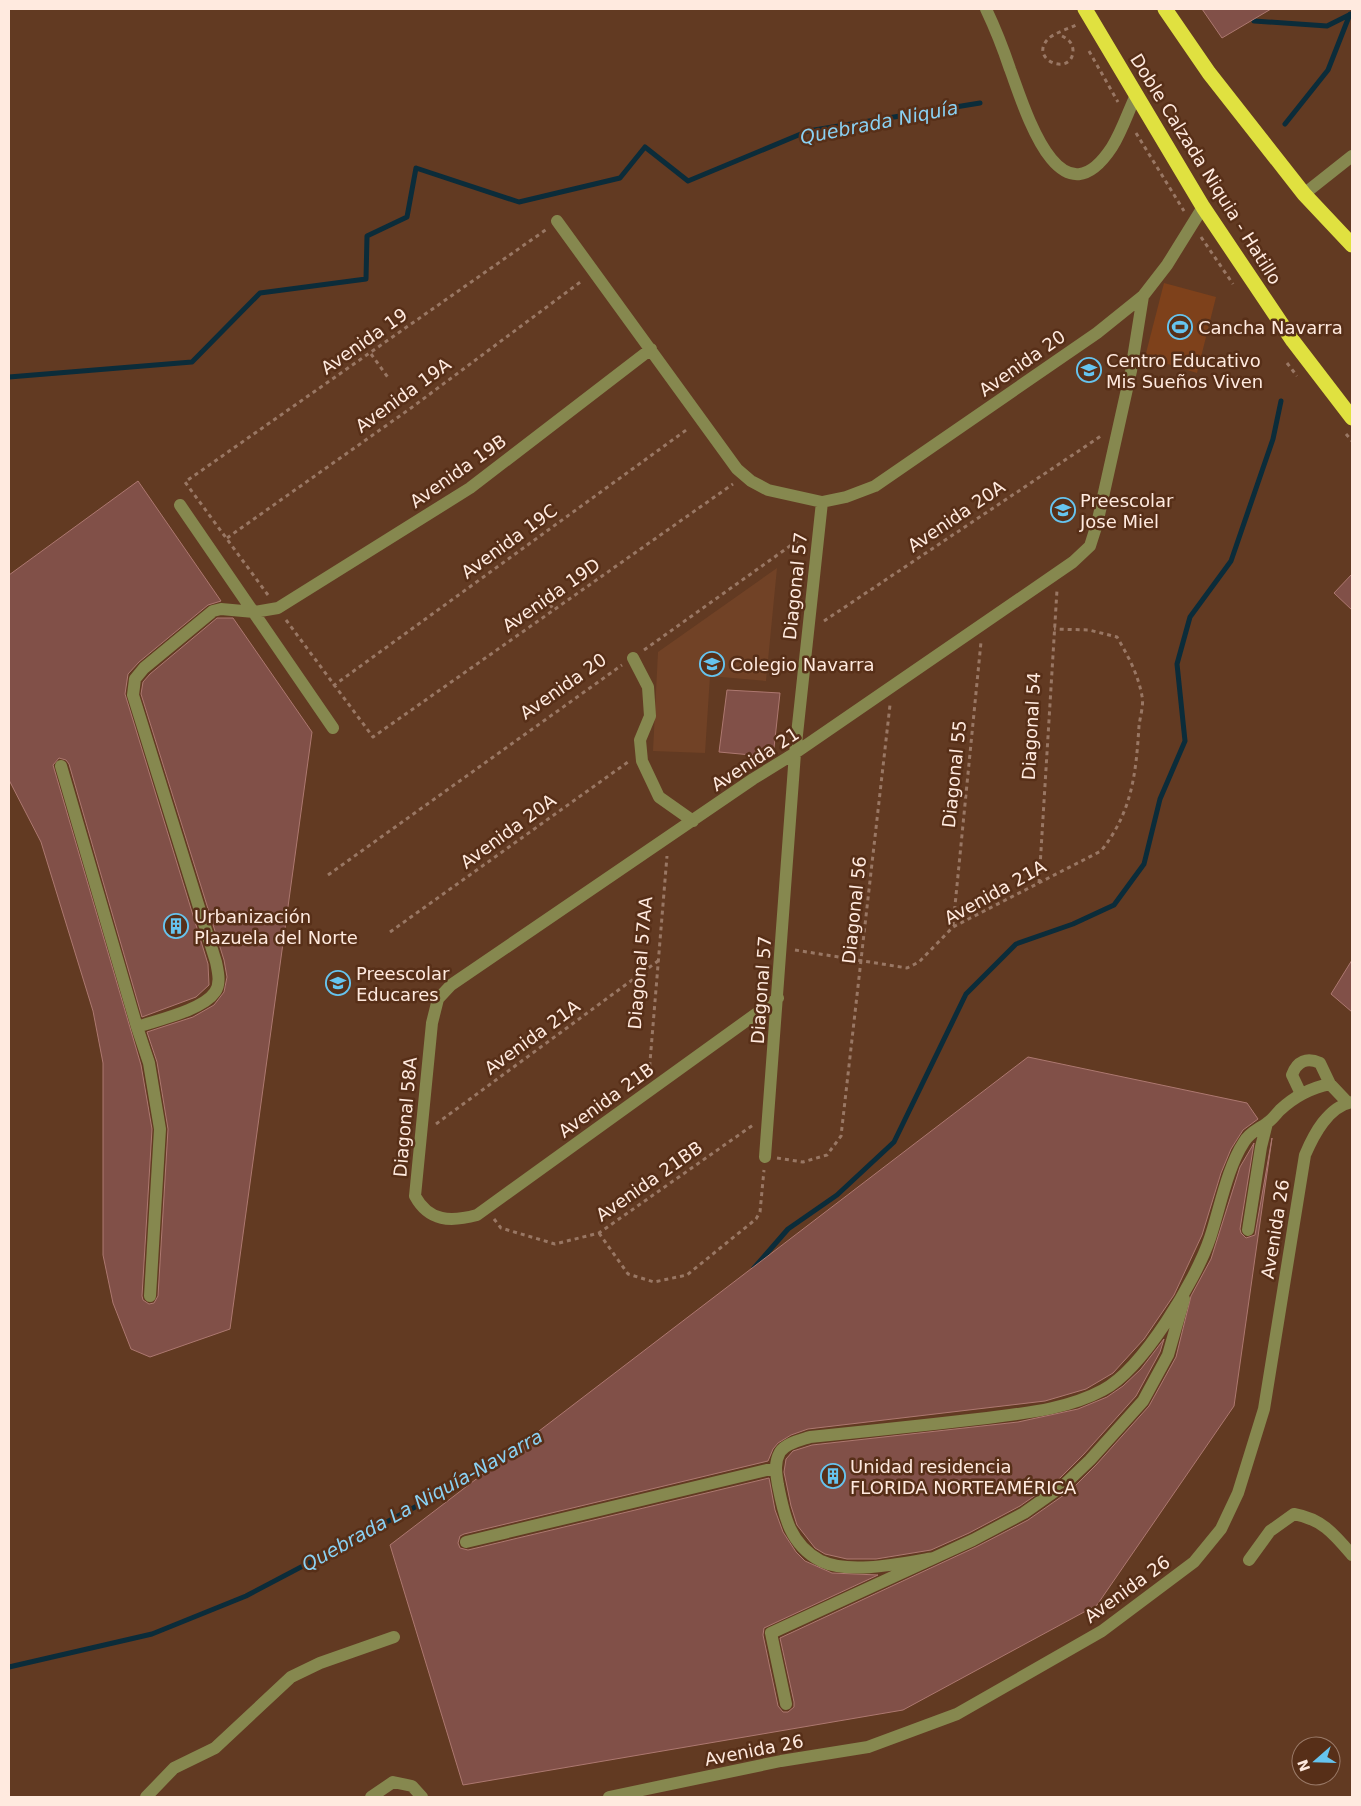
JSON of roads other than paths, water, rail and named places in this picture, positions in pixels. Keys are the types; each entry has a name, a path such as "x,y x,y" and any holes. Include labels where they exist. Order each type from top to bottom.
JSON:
{"highway":[{"name":"Doble Calzada Niquia - Hatillo","path":"1085,9 1203,208 1293,341 1352,418"},
{"path":"1165,9 1184,39 1304,194 1352,245"}],"street":[{"path":"986,9 997,32 1033,131 1048,157 1062,169 1082,172 1093,166 1103,157 1111,147 1136,95"},
{"path":"1304,194 1352,156"},
{"name":"Avenida 20","path":"822,502 846,497 875,486 1097,333 1143,296 1167,265 1203,208"},
{"path":"558,221 737,469 768,490 822,502"},
{"name":"Avenida 21","path":"438,999 451,985 795,754 1058,572 1090,546 1097,524 1119,424 1143,296"},
{"name":"Avenida 19B","path":"254,612 278,608 470,488 650,350"},
{"name":"Diagonal 57","path":"765,1157 795,754 822,502"},
{"path":"180,505 333,728"},
{"path":"137,1027 196,1006 214,993 219,978 216,962 133,695 135,679 144,668 213,612 221,608 254,612"},
{"path":"633,658 648,687 650,716 640,740 642,761 659,797 693,821"},
{"path":"61,766 149,1063 160,1129 150,1296"},
{"name":"Avenida 21B","path":"449,1219 462,1219 477,1215 778,998"},
{"name":"Diagonal 58A","path":"438,999 432,1023 415,1196 421,1208 430,1215 449,1219"},
{"path":"1300,1094 1292,1075 1294,1068 1305,1060 1312,1059 1320,1063 1330,1084 1350,1102"},
{"path":"786,1704 772,1633 1024,1514 1065,1484 1090,1460 1143,1401 1168,1355 1187,1290 1210,1240 1229,1176 1244,1142 1255,1130 1267,1123 1300,1094 1330,1084"},
{"name":"Avenida 26","path":"609,1797 781,1761 868,1747 957,1714 1102,1631 1194,1562 1221,1529 1238,1493 1264,1409 1305,1155 1315,1132 1331,1115 1350,1102"},
{"path":"1248,1230 1261,1147 1267,1123"},
{"path":"934,1558 868,1567 852,1567 822,1561 800,1545 788,1527 781,1505 775,1468 781,1451 792,1443 810,1437 1004,1416 1071,1404 1086,1399 1120,1379 1144,1351 1187,1290"},
{"path":"466,1542 775,1468"},
{"path":"1249,1560 1270,1532 1294,1514 1310,1517 1330,1530 1352,1555"},
{"path":"146,1797 174,1768 215,1748 291,1676 320,1663 394,1637"},
{"path":"371,1797 394,1782 412,1786 422,1797"}],"waterway":[{"name":"Quebrada La Niquía-Navarra","path":"1285,124 1328,70 1350,14"},
{"name":"Quebrada Niquía","path":"1254,21 1327,26 1351,14"},
{"name":"Quebrada Niquía","path":"9,377 192,362 260,293 366,279 367,236 407,217 416,168 519,202 620,178 645,147 688,181 808,131 980,103"},
{"name":"Quebrada La Niquía-Navarra","path":"754,1268 788,1229 837,1195 894,1142 966,994 1016,944 1073,924 1114,905 1144,864 1160,799 1185,741 1177,664 1190,617 1231,561 1273,439 1281,401"},
{"name":"Quebrada La Niquía-Navarra","path":"9,1667 152,1634 246,1596 417,1506 529,1440"}],"place":[{"name":"Cancha Navarra","path":"1180,327"},
{"name":"Centro Educativo Mis Sueños Viven","path":"1089,370"},
{"name":"Preescolar Jose Miel","path":"1063,510"},
{"name":"Colegio Navarra","path":"712,664"},
{"name":"Urbanización Plazuela del Norte","path":"176,926"},
{"name":"Preescolar Educares","path":"338,983"},
{"name":"Unidad residencia FLORIDA NORTEAMÉRICA","path":"833,1476"}]}
